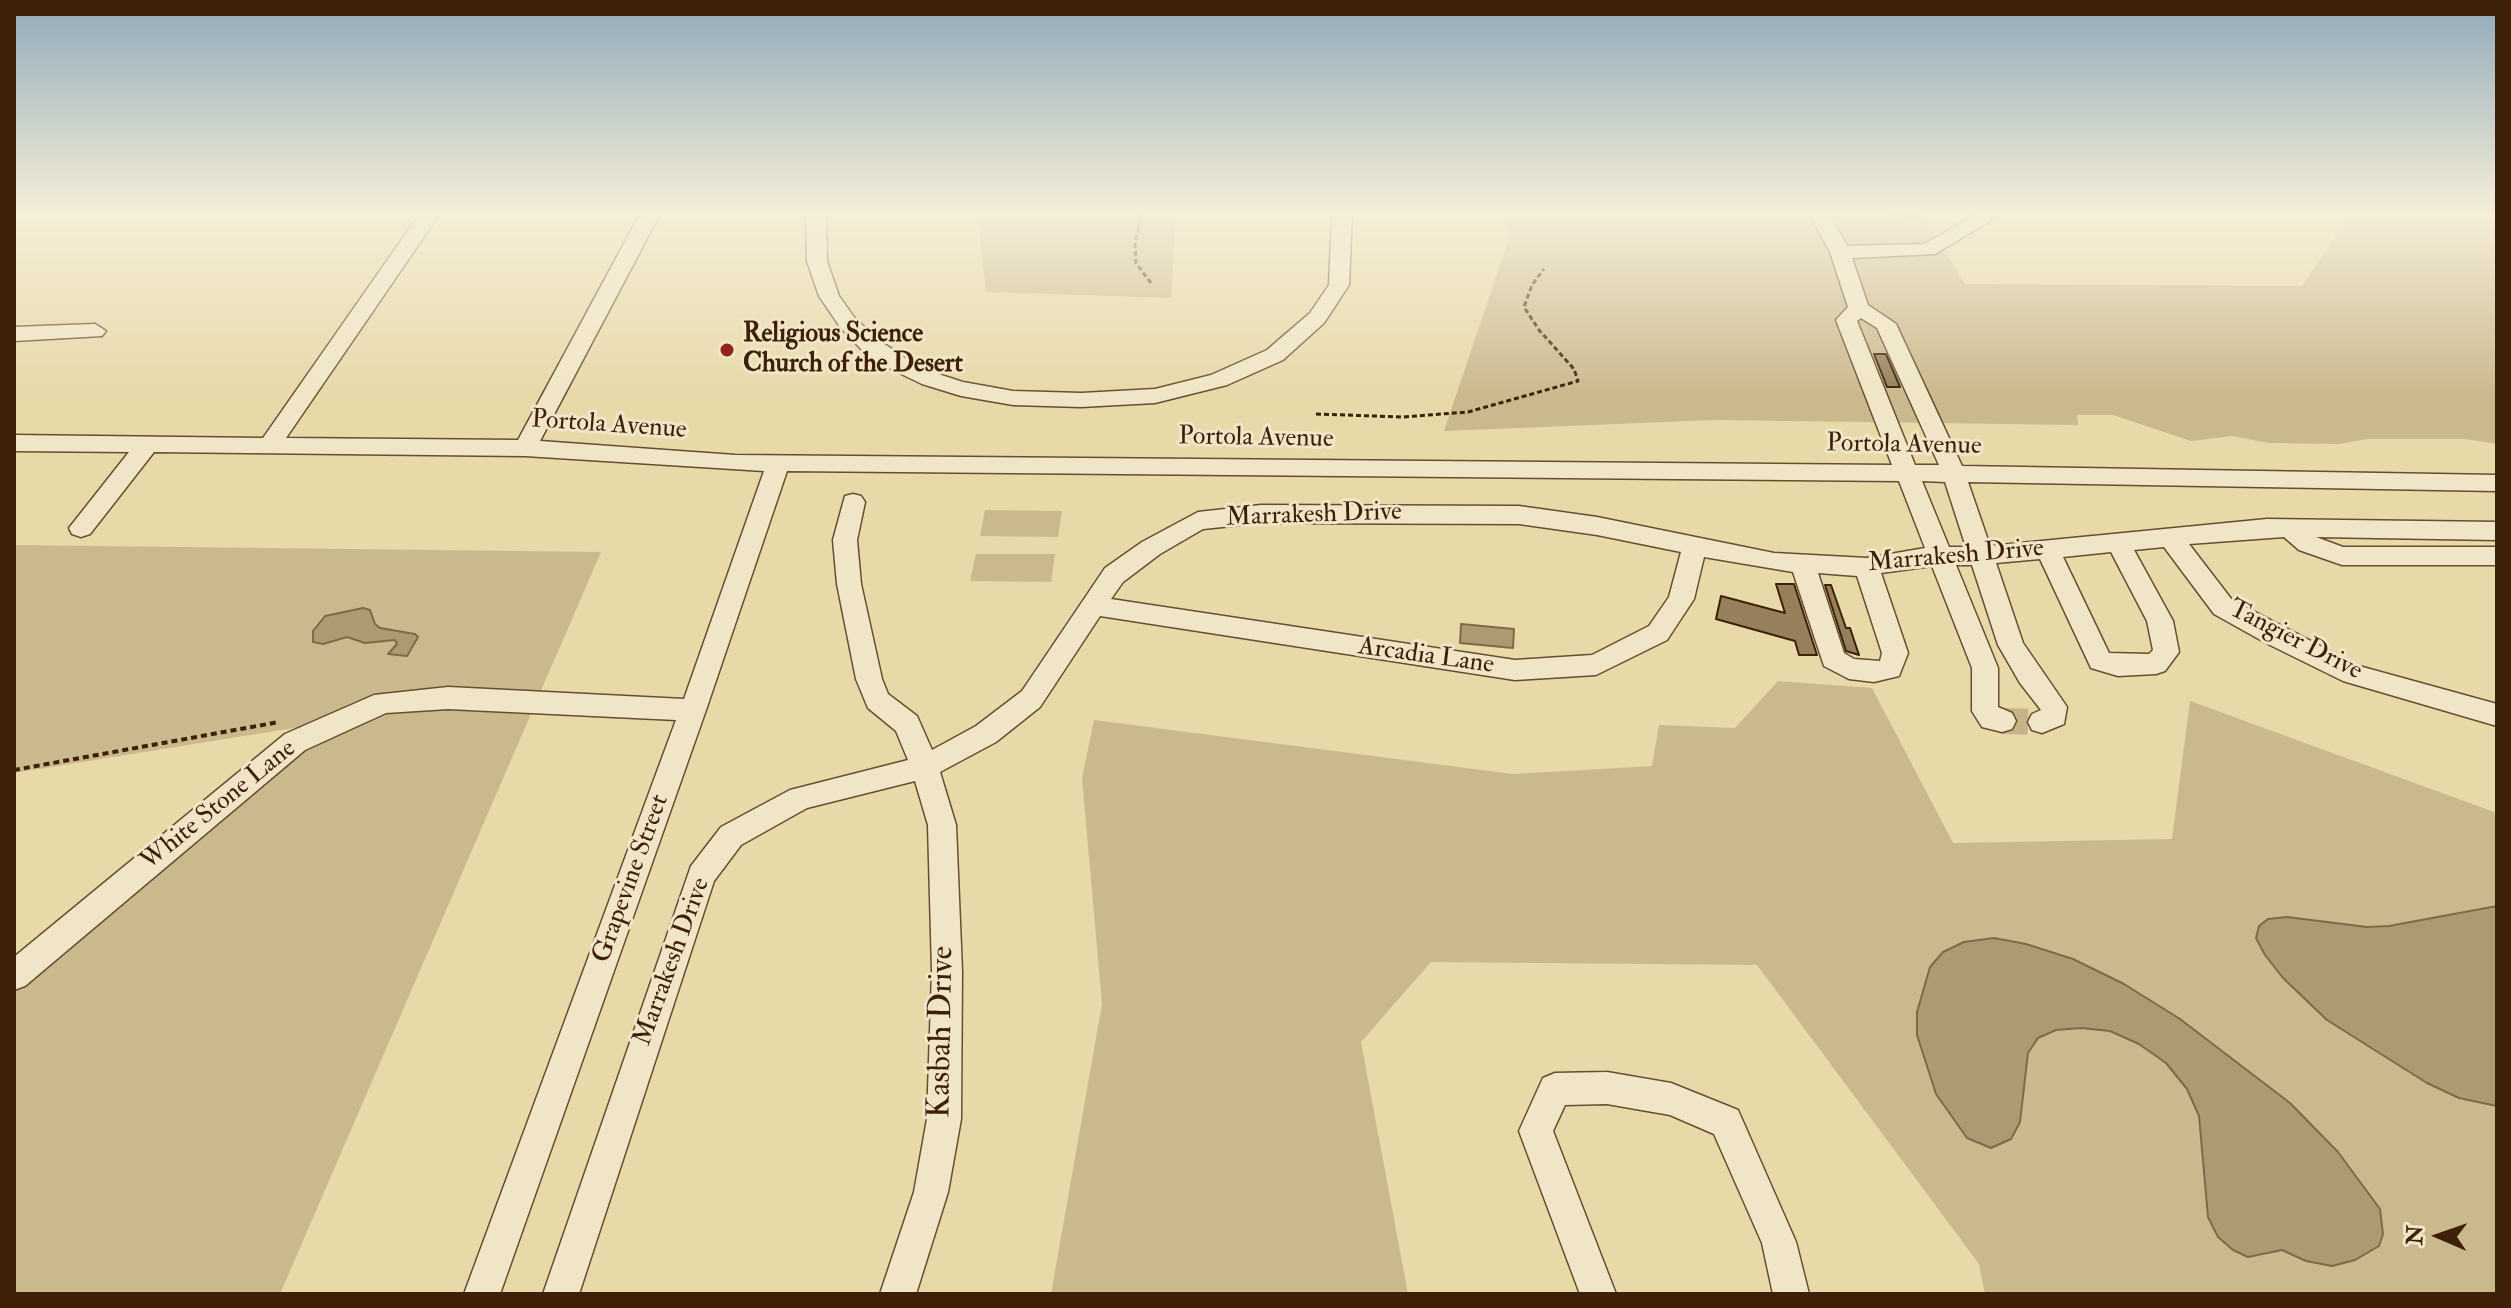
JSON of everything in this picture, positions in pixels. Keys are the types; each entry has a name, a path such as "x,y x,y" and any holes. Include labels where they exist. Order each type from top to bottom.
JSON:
{"street":[{"path":"268,447 389,273"},
{"path":"525,448 618,273"},
{"path":"821,273 829,296 847,322 869,344 897,363 930,379 987,395 1044,400 1169,393 1219,380 1275,355 1317,318 1339,285 1339,273"},
{"path":"1847,273 1859,308 1886,324 1954,474 2011,645 2029,676 2054,707 2054,716 2042,722"},
{"path":"1859,308 1846,320 1985,668 1985,711 1992,719 2002,721"},
{"path":"14,334 95,331"},
{"path":"81,528 147,445"},
{"name":"Portola Avenue","path":"18,447 525,448 778,463 1909,473 2497,483"},
{"name":"Grapevine Street","path":"482,1294 693,710 778,463"},
{"name":"Kasbah Drive","path":"853,502 845,540 869,679 877,700 907,724 925,767 942,825 947,971 944,1119 931,1192 898,1294"},
{"name":"Marrakesh Drive","path":"561,1294 701,875 731,836 800,798 925,767 986,734 1031,699 1114,575 1151,548 1198,521 1261,514 1519,515 1597,526 1774,562 1867,567 1914,557 1980,556 2169,536 2289,528 2497,531"},
{"path":"2289,528 2308,544 2342,556 2497,556"},
{"name":"Tangier Drive","path":"2169,536 2223,607 2275,636 2352,674 2497,715"},
{"path":"2047,549 2100,661 2118,666 2156,664 2166,652 2160,621 2117,541"},
{"name":"Arcadia Lane","path":"1094,606 1515,670 1596,665 1658,633 1681,599 1694,547"},
{"path":"1802,563 1833,659 1849,669 1874,672 1890,669 1895,653 1867,567"},
{"name":"White Stone Lane","path":"14,976 295,742 383,703 448,698 693,710"},
{"path":"1598,1294 1536,1131 1555,1089 1607,1088 1671,1099 1726,1122 1779,1242 1791,1294"}],"path":[{"path":"1144,273 1151,283"},
{"path":"1316,414 1403,417 1468,412 1578,381 1574,369 1539,330 1524,307 1532,285 1541,273"},
{"path":"14,770 302,717 327,728"}],"shaded area":[{"path":"984,273 1172,273 1171,298 986,292"},
{"path":"1497,273 1958,273 1965,284 2302,286 2311,273 2497,273 2497,444 2466,439 2368,439 2339,444 2269,443 2232,436 2191,441 2113,415 2077,415 2078,425 1715,420 1444,431"},
{"path":"985,510 1062,511 1058,537 980,536"},
{"path":"14,545 601,552 280,1294 14,1294 14,987 297,745 300,727 14,773"},
{"path":"976,554 1055,554 1051,582 970,581"},
{"path":"363,608 370,610 375,624 380,628 418,637 407,656 388,654 397,644 395,640 365,643 347,637 323,644 313,642 313,631 325,616"},
{"path":"1461,624 1514,629 1513,648 1460,643"},
{"path":"1778,681 1872,688 1953,843 2172,839 2190,701 2497,813 2497,1294 1985,1294 1979,1264 1757,965 1431,962 1361,1042 1408,1294 1051,1294 1102,1004 1082,778 1094,720 1513,774 1652,766 1659,725 1735,728"},
{"path":"2497,906 2497,1106 2459,1098 2427,1083 2327,1020 2283,978 2256,938 2259,926 2268,919 2287,917 2367,927 2389,926"},
{"path":"1994,938 2026,944 2073,959 2124,984 2180,1019 2290,1103 2338,1152 2380,1209 2383,1234 2379,1246 2355,1260 2332,1266 2306,1261 2282,1250 2248,1257 2233,1250 2218,1237 2208,1217 2199,1116 2187,1089 2166,1063 2139,1044 2110,1031 2081,1028 2056,1030 2038,1038 2028,1053 2020,1122 2011,1139 1991,1148 1967,1138 1936,1094 1917,1035 1917,1012 1930,967 1943,952 1964,942"}],"building":[{"path":"1874,354 1886,354 1900,387 1887,387"},
{"path":"1776,584 1794,584 1817,655 1799,655 1795,641 1716,619 1721,596 1785,613"},
{"path":"1825,585 1831,585 1859,655 1846,651"}],"tunnel":[{"path":"2002,721 2042,722"}],"place":[{"name":"Religious Science Church of the Desert","path":"727,350"}]}
